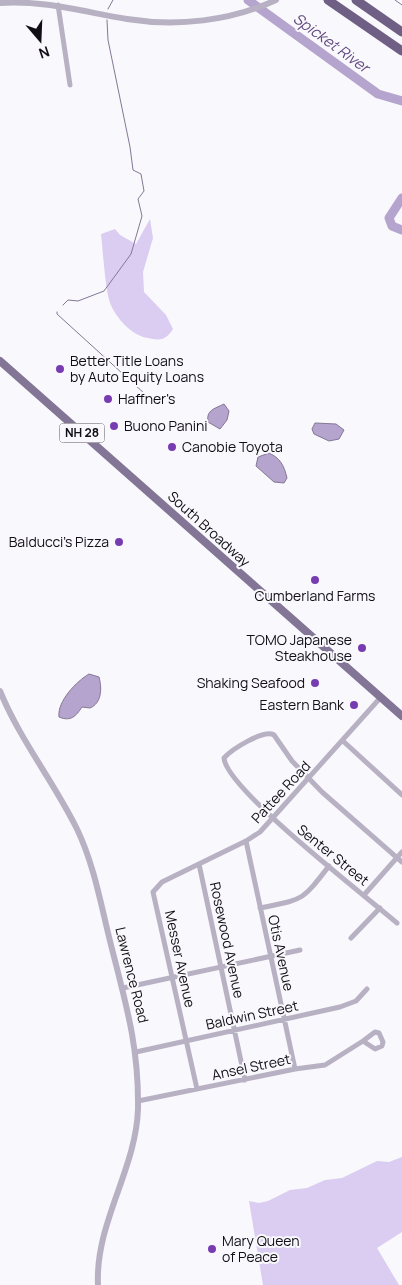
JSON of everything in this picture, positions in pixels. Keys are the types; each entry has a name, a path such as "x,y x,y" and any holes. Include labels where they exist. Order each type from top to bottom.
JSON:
{"highway":[{"path":"328,0 402,51"},
{"path":"356,0 402,32"}],"main road":[{"name":"South Broadway","path":"0,361 402,716"}],"street":[{"path":"1,2 31,1 58,4 143,21 216,19 238,15 276,0"},
{"path":"58,4 70,85"},
{"name":"Lawrence Road","path":"0,690 18,727 69,814 87,850 95,874 133,1028 138,1101 134,1144 99,1251 98,1285"},
{"name":"Pattee Road","path":"153,892 162,882 246,841 273,819 381,697"},
{"name":"Senter Street","path":"310,779 292,761 270,732 232,751 224,758 227,768 273,819 397,923"},
{"path":"343,741 402,795"},
{"path":"310,779 402,862"},
{"name":"Otis Avenue","path":"246,841 283,1020 295,1068"},
{"path":"364,895 402,852"},
{"name":"Rosewood Avenue","path":"199,864 245,1080"},
{"path":"260,908 300,900 330,866"},
{"name":"Messer Avenue","path":"153,892 197,1089"},
{"path":"351,938 380,908"},
{"path":"123,988 300,950"},
{"name":"Baldwin Street","path":"136,1052 349,1004 356,1001 367,989"},
{"name":"Ansel Street","path":"138,1101 295,1068 327,1064 363,1041"}],"shaded area":[{"path":"150,219 153,238 143,272 144,292 166,315 173,329 168,335 159,339 142,337 136,334 120,320 113,309 107,288 101,234 115,229 120,235 136,244"},
{"path":"224,404 229,411 227,420 220,429 208,422 208,415 212,410"},
{"path":"315,423 336,424 344,430 339,439 329,441 314,434 312,429"},
{"path":"269,453 276,457 283,466 287,478 284,483 274,482 256,466 258,457"},
{"path":"89,674 99,677 101,690 97,703 90,708 82,707 70,718 59,717 59,711 64,698 79,681"},
{"path":"402,1157 402,1232 377,1248 399,1285 263,1285 249,1201 259,1203 268,1201 290,1190 307,1188 325,1180 342,1178 377,1161 389,1162"}],"waterway":[{"path":"108,9 113,0"},
{"name":"Spicket River","path":"248,0 378,94 402,101"},
{"path":"395,0 402,5"},
{"path":"63,305 68,300 78,301 104,291 131,254 142,216 138,199 144,191 141,174 133,170 108,40 107,20"},
{"name":"Spicket River","path":"402,198 389,218 392,226 402,230"},
{"path":"57,312 145,394"}],"place":[{"name":"Better Title Loans by Auto Equity Loans","path":"60,369"},
{"name":"Haffner's","path":"108,399"},
{"name":"Buono Panini","path":"114,426"},
{"name":"Canobie Toyota","path":"172,447"},
{"name":"Balducci's Pizza","path":"119,542"},
{"name":"Cumberland Farms","path":"315,580"},
{"name":"TOMO Japanese Steakhouse","path":"362,648"},
{"name":"Shaking Seafood","path":"315,683"},
{"name":"Eastern Bank","path":"354,705"},
{"name":"Mary Queen of Peace","path":"212,1249"}]}
